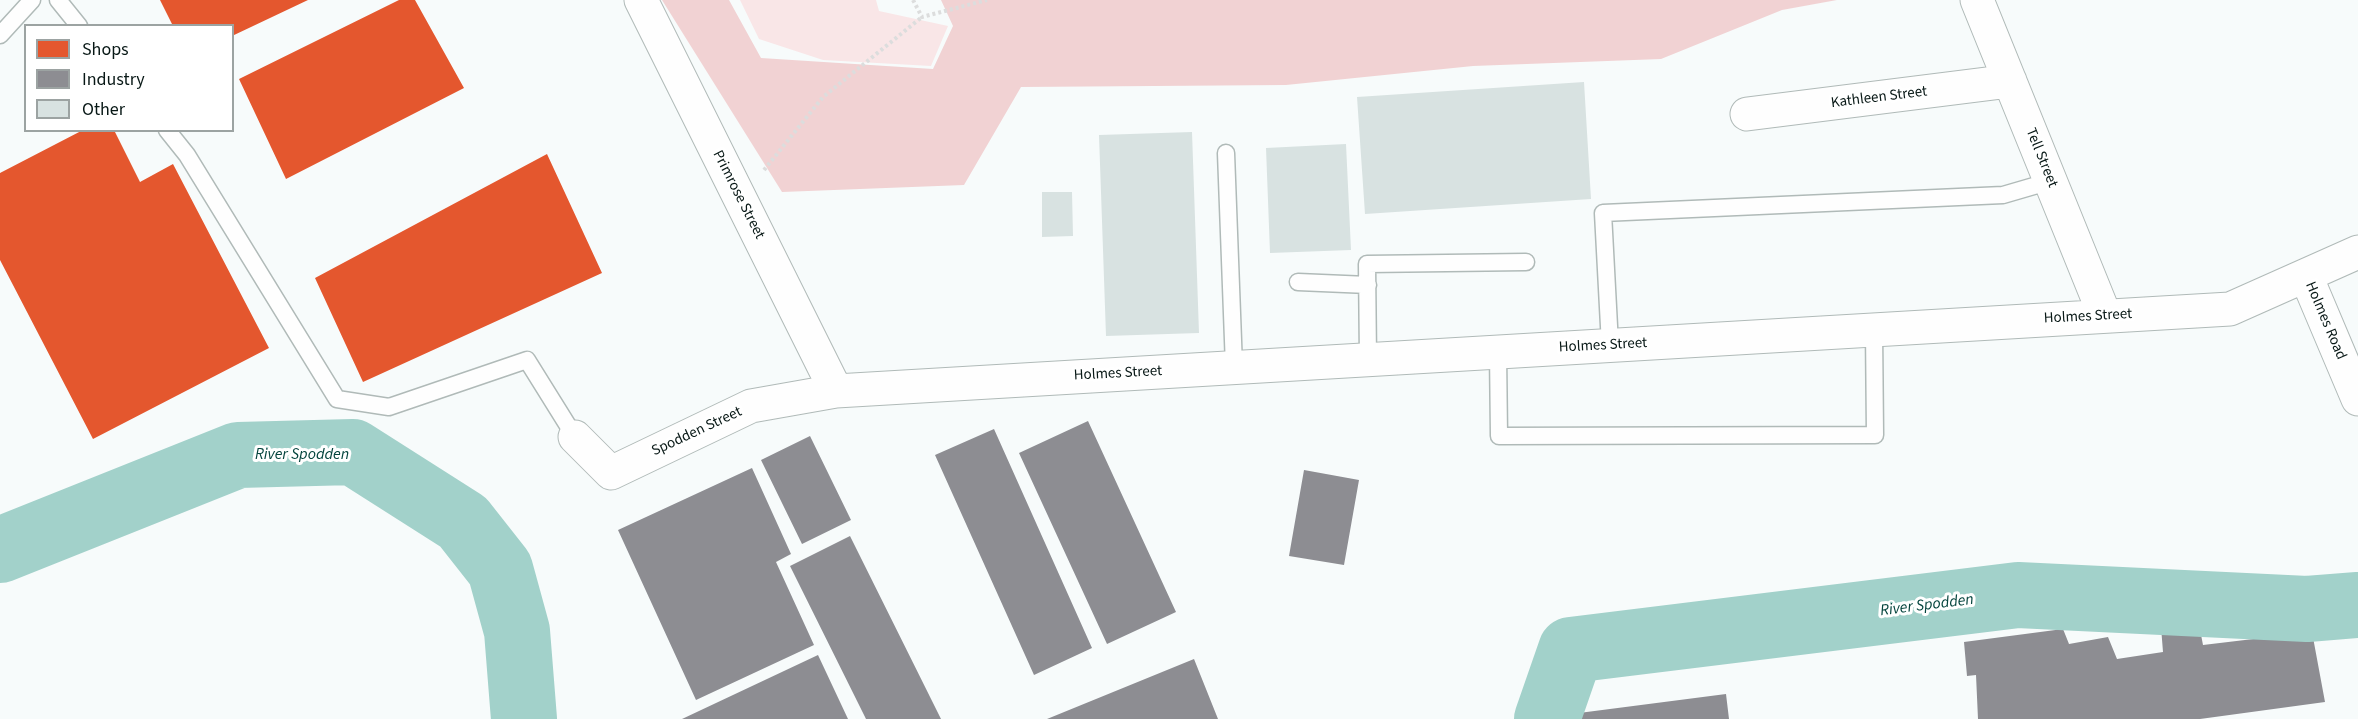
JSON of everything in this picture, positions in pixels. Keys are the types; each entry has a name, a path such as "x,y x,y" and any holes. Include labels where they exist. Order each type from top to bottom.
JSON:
{"street":[{"name":"Primrose Street","path":"641,0 836,391"},
{"name":"Tell Street","path":"1977,0 2105,316"},
{"name":"Kathleen Street","path":"1747,114 2010,81"},
{"name":"Holmes Street","path":"836,391 2230,309 2358,252"},
{"name":"Holmes Road","path":"2306,276 2358,399"},
{"name":"Spodden Street","path":"575,437 611,473 751,406 836,391"}],"lane":[{"path":"0,35 32,0"},
{"path":"58,0 78,24"},
{"path":"169,132 187,155 337,399 389,406 527,360 575,437"},
{"path":"1226,153 1234,367"},
{"path":"1610,345 1603,213 2003,195 2050,182"},
{"path":"1368,359 1367,264 1526,262"},
{"path":"1298,282 1368,285"},
{"path":"1498,352 1498,436 1875,435 1874,330"}],"path":[{"path":"913,0 922,17"},
{"path":"742,204 762,172 823,97 922,17 987,0"}],"shaded area":[{"path":"662,0 729,0 761,58 933,69 953,26 941,0 1837,0 1782,10 1661,59 1473,66 1286,85 1021,87 964,185 782,192"},
{"path":"740,0 876,0 879,11 948,26 931,66 823,60 759,39"}],"building: Shops":[{"path":"160,0 308,0 234,35 234,24 172,24"},
{"path":"399,0 415,0 464,88 286,179 239,79"},
{"path":"79,132 115,132 140,182 173,164 269,348 93,439 0,260 0,173"},
{"path":"547,154 602,273 363,382 315,278"}],"building: Industry":[{"path":"1088,421 1176,612 1107,644 1019,453"},
{"path":"994,429 1092,648 1034,675 935,455"},
{"path":"810,436 851,520 802,544 761,460"},
{"path":"752,468 791,554 776,562 814,645 696,700 618,530"},
{"path":"1304,470 1359,480 1344,565 1289,556"},
{"path":"850,536 941,719 866,719 790,566"},
{"path":"2160,614 2197,614 2203,645 2312,632 2325,702 2200,719 1978,719 1976,675 1967,676 1964,642 2063,629 2069,644 2108,637 2117,659 2163,652"},
{"path":"818,655 848,719 682,719"},
{"path":"1194,659 1218,719 1047,719"},
{"path":"1726,694 1729,719 1580,719 1579,713"}],"building: Other":[{"path":"1584,82 1591,199 1365,214 1357,97"},
{"path":"1192,132 1199,333 1106,336 1099,135"},
{"path":"1346,144 1351,250 1270,253 1266,148"},
{"path":"1042,192 1072,192 1073,236 1042,237"}],"waterway":[{"name":"River Spodden","path":"0,550 238,455 353,452 463,522 500,569 517,631 524,719"},
{"name":"River Spodden","path":"1547,719 1571,650 2018,595 2307,609 2358,605"}]}
